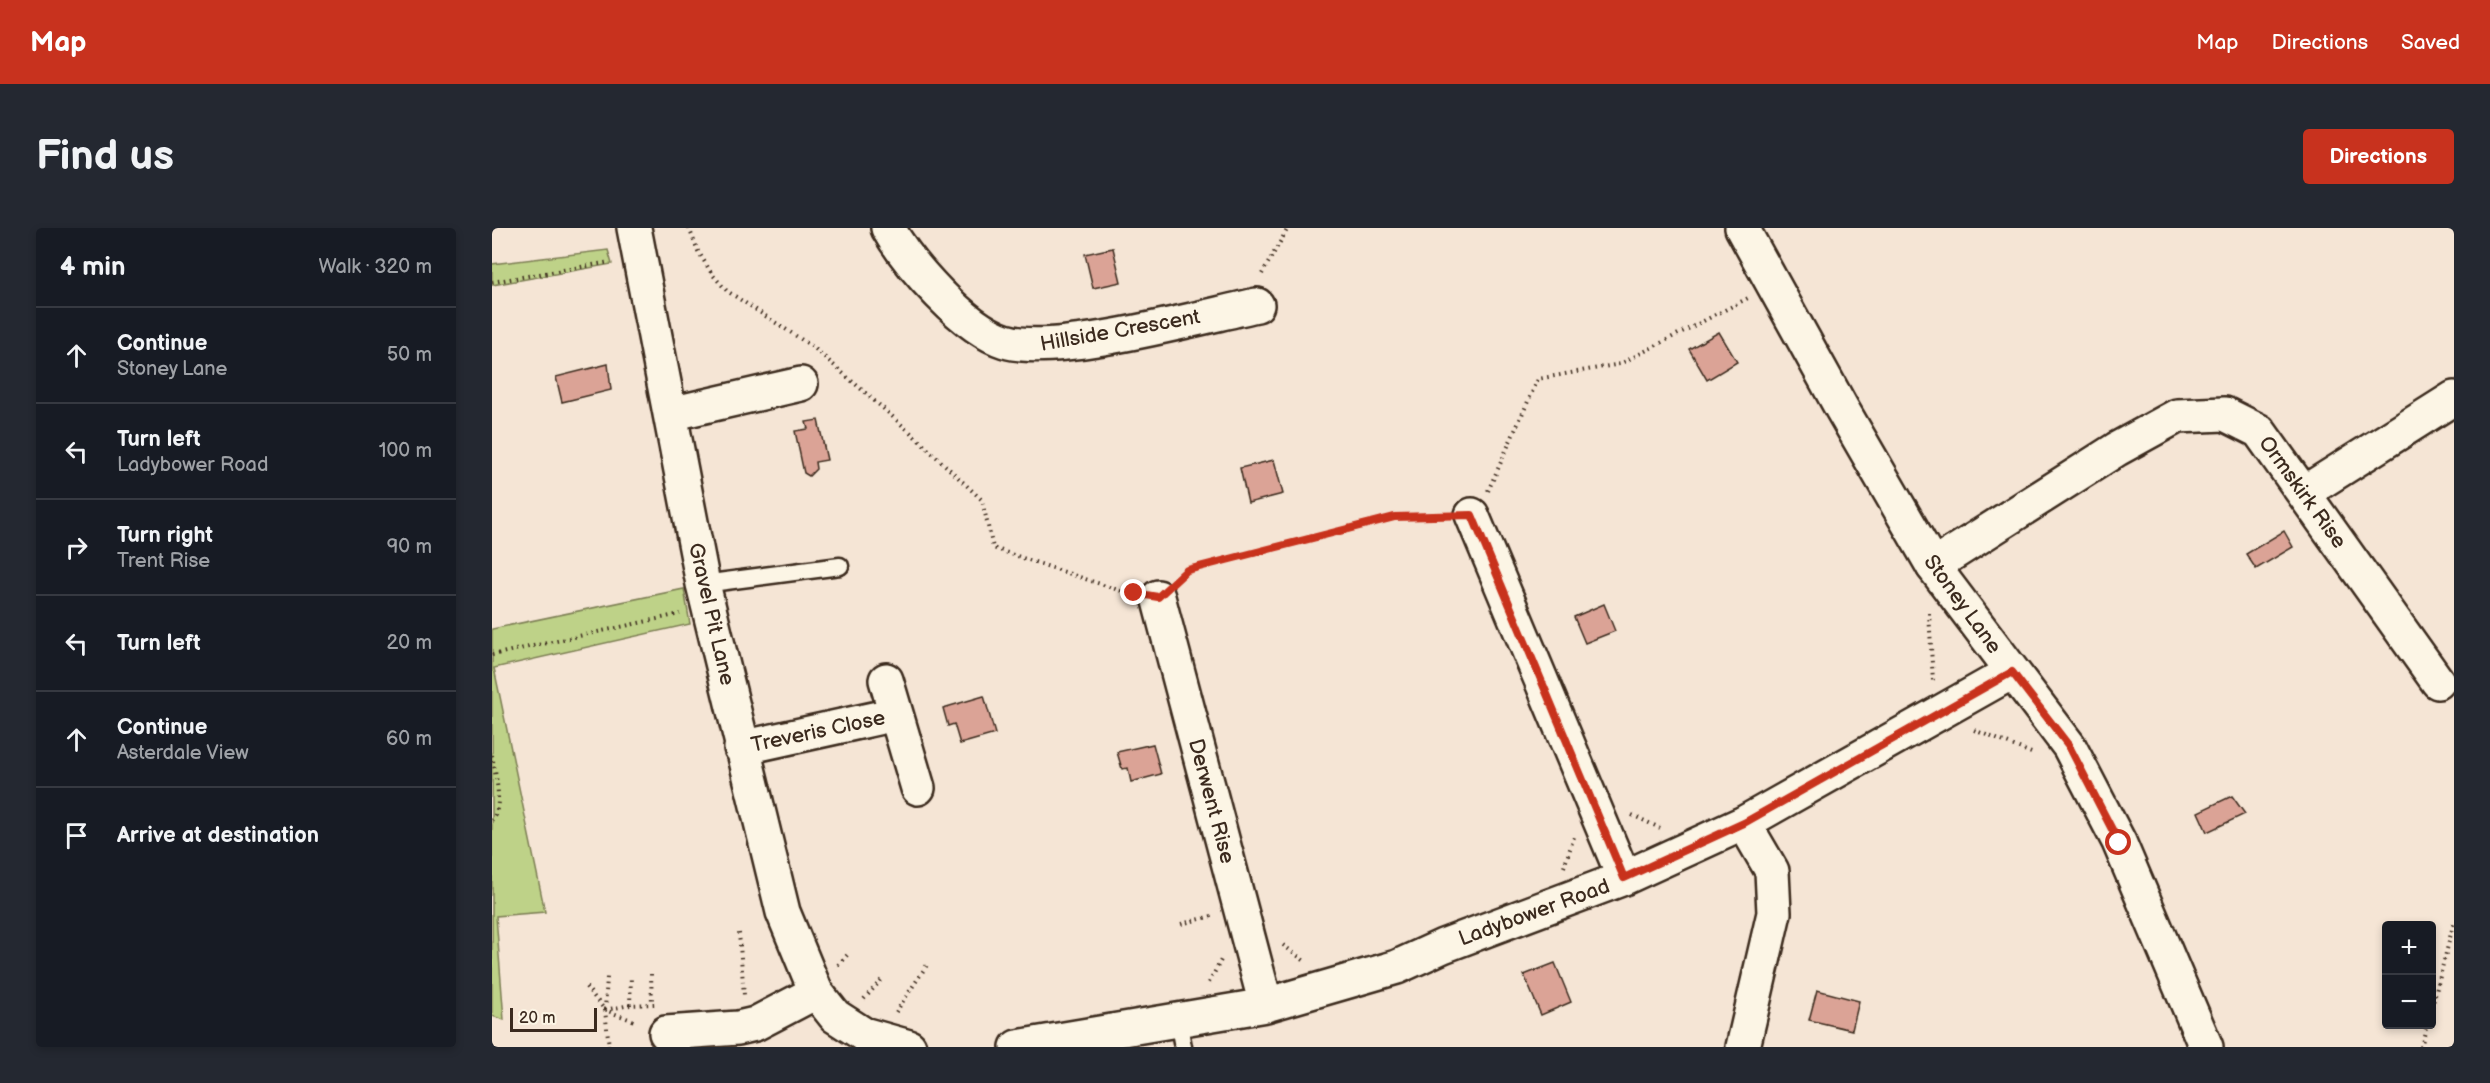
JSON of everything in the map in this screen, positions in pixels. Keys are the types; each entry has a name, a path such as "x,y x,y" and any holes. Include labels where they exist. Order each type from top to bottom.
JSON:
{"street":[{"name":"Hillside Crescent","path":"888,228 942,296 966,319 985,333 1018,344 1039,347 1257,305"},
{"name":"Stoney Lane","path":"1742,228 1842,409 1933,566 2069,746 2119,843 2206,1047"},
{"name":"Gravel Pit Lane","path":"637,242 707,596 741,748 783,912 816,992"},
{"path":"670,414 801,384"},
{"path":"2305,492 2454,398"},
{"name":"Ormskirk Rise","path":"1933,566 2117,449 2177,416 2225,414 2259,431 2305,492 2438,682"},
{"path":"1472,515 1624,878"},
{"name":"Derwent Rise","path":"1158,597 1266,1005"},
{"name":"Ladybower Road","path":"1017,1047 1181,1033 1266,1005 1397,967 1443,946 1624,878 1744,823 2012,672"},
{"name":"Treveris Close","path":"886,680 918,788"},
{"name":"Treveris Close","path":"741,748 896,714"},
{"path":"1743,1047 1774,912 1772,872 1744,823"},
{"path":"663,1018 746,1026 816,992 835,1016 863,1034 909,1047"}],"lane":[{"path":"707,596 840,566"}],"path":[{"path":"689,228 698,251 712,274 727,291 813,347 910,432 982,500 993,548 1126,593 1158,597 1187,570 1394,517 1472,515 1491,486 1538,379 1620,364 1774,285"},
{"path":"1257,305 1262,273 1288,228"},
{"path":"492,282 637,242"},
{"path":"492,655 707,596"},
{"path":"492,756 498,798 497,814 492,820"},
{"path":"2436,992 2454,922"},
{"path":"739,933 744,995"},
{"path":"892,1018 927,965"},
{"path":"651,974 652,1004 663,1018"},
{"path":"630,976 630,1005"},
{"path":"607,977 605,1010 609,1047"},
{"path":"860,1004 884,977"},
{"path":"586,987 605,1010 663,1018"},
{"path":"733,996 750,993"},
{"path":"605,1010 652,1004"},
{"path":"2421,1047 2426,1029"}],"green space":[{"path":"608,250 612,264 492,285 492,264"},
{"path":"684,589 690,624 494,668 545,912 496,916 504,1020 492,1016 492,629"}],"building":[{"path":"1113,248 1121,282 1093,288 1085,254"},
{"path":"1719,332 1737,362 1707,380 1689,349"},
{"path":"608,364 611,390 562,402 556,377"},
{"path":"818,420 827,460 815,462 816,469 809,476 804,473 795,431 808,429 806,422"},
{"path":"1274,460 1283,494 1248,503 1240,468"},
{"path":"2284,531 2293,547 2256,569 2246,554"},
{"path":"1604,604 1615,631 1585,643 1574,617"},
{"path":"984,696 995,734 960,744 954,724 948,726 943,708"},
{"path":"1153,744 1161,774 1131,782 1128,768 1122,769 1117,752"},
{"path":"2232,796 2245,814 2207,832 2198,812"},
{"path":"1555,963 1571,1002 1541,1015 1524,975"},
{"path":"1817,990 1859,1001 1852,1030 1809,1020"}],"route":[{"path":"1134,593 1158,597 1187,570 1394,517 1472,515 1624,878 1744,823 2012,672 2069,746 2119,843"}]}
